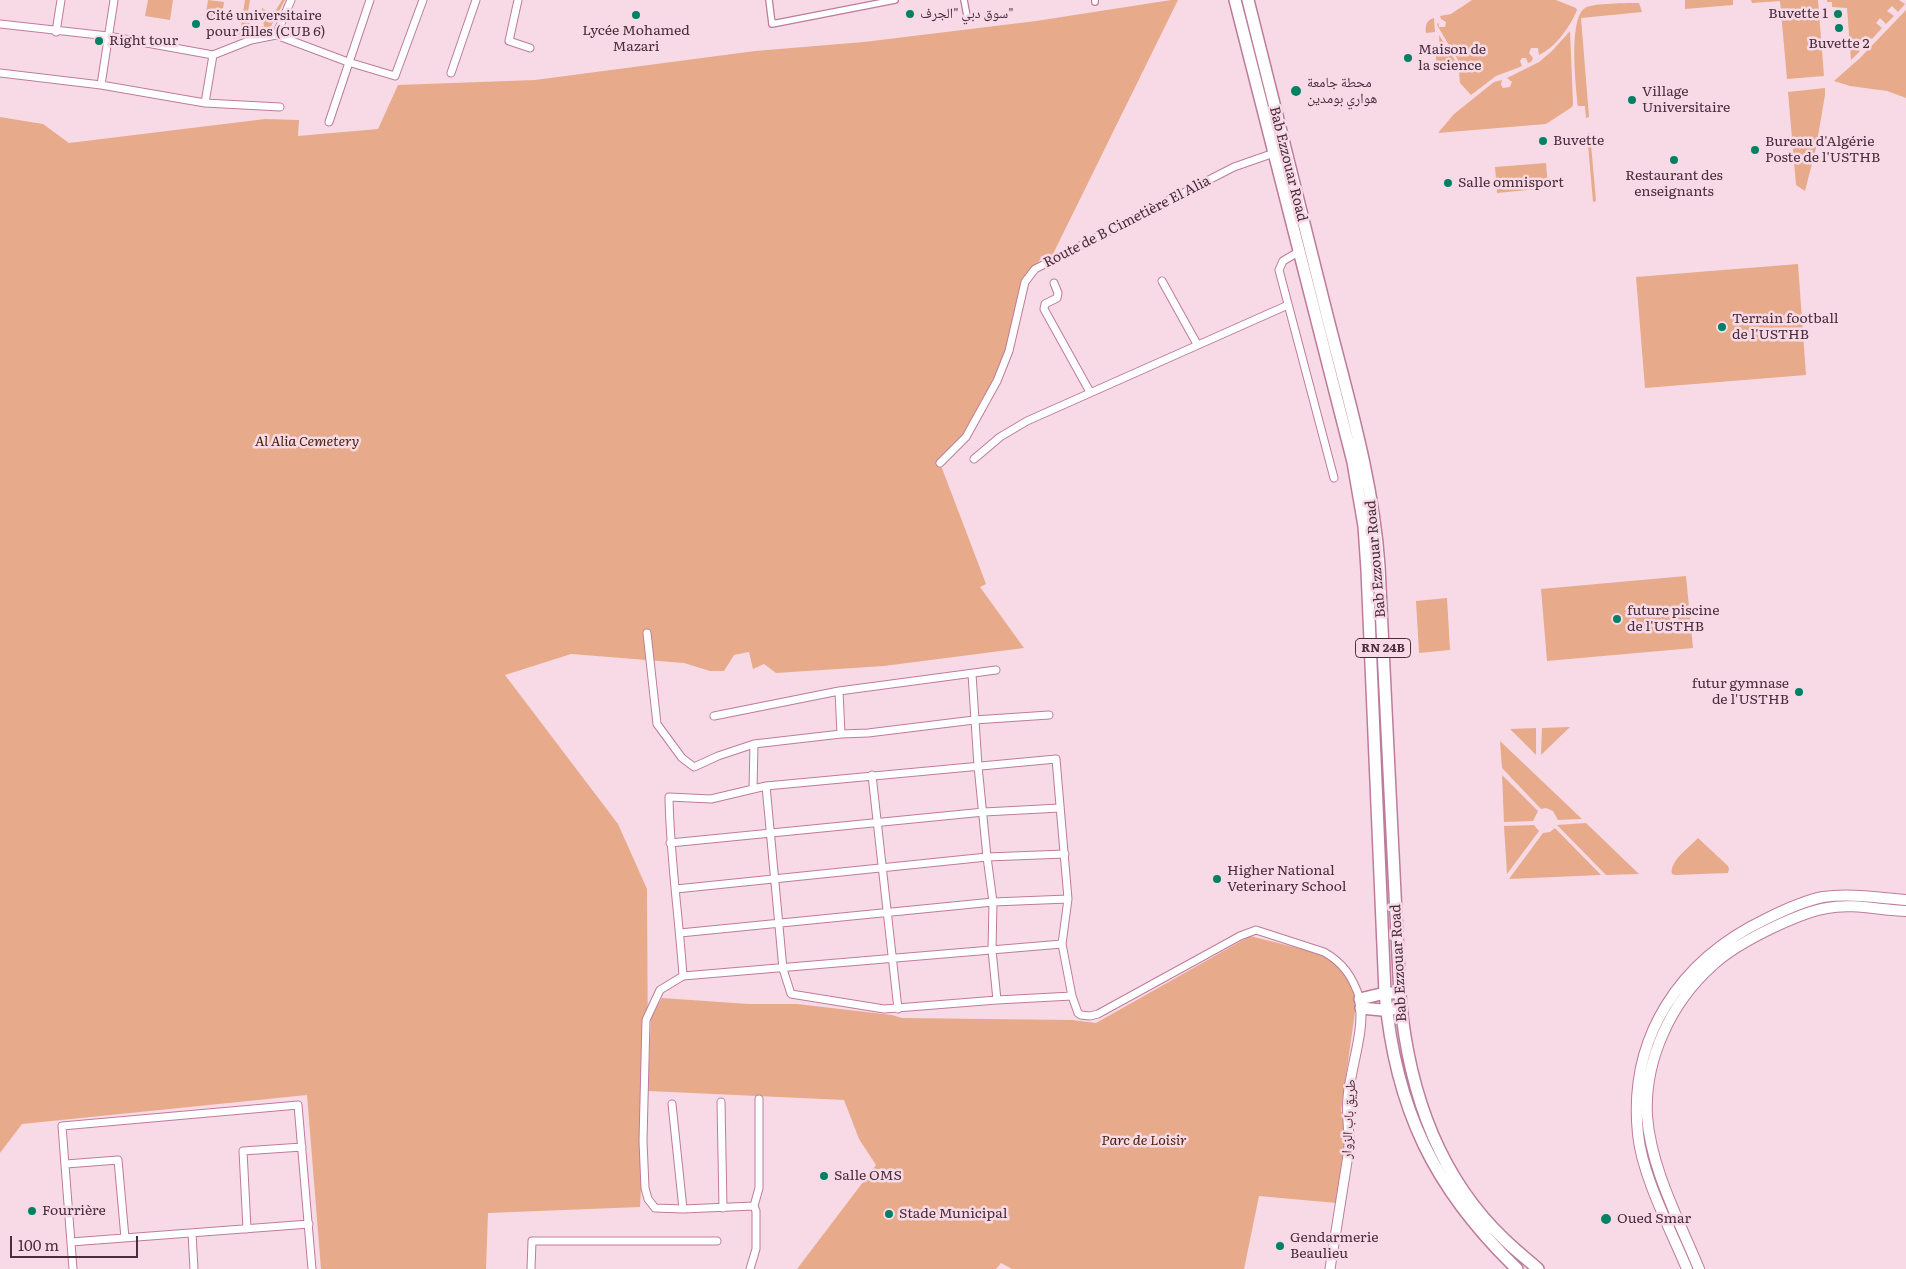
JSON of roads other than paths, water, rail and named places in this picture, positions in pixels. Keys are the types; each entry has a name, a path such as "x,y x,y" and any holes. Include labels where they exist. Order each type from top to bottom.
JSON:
{"main road":[{"name":"Bab Ezzouar Road","path":"1235,0 1262,79"},
{"name":"Bab Ezzouar Road","path":"1248,0 1262,79 1300,251 1353,462 1364,526 1384,993 1398,1079 1411,1118 1424,1148 1448,1190 1478,1229 1516,1269"},
{"name":"Bab Ezzouar Road","path":"1279,151 1364,464 1375,522 1379,566 1401,1001 1410,1071 1435,1140 1472,1202 1504,1239 1535,1266"},
{"path":"1687,1269 1646,1171 1638,1136 1636,1114 1640,1069 1646,1045 1657,1020 1671,997 1707,956 1760,922 1795,906 1825,897 1851,896 1906,900"},
{"path":"1699,1269 1658,1169 1647,1114 1651,1071 1666,1027 1678,1005 1695,983 1714,964 1759,935 1796,917 1826,908 1838,907 1906,911"},
{"path":"1361,1004 1384,993 1401,1001"},
{"path":"1361,1004 1386,1010 1401,1001"},
{"path":"1516,1269 1535,1266"}],"street":[{"path":"56,32 61,0"},
{"path":"101,86 114,0"},
{"path":"276,35 291,0"},
{"path":"329,122 370,0"},
{"path":"0,24 56,32 108,36 213,55 250,40 276,35 348,62 395,76 423,0"},
{"path":"450,73 476,0"},
{"path":"518,0 509,41 530,48"},
{"path":"769,0 773,23 894,0"},
{"path":"964,0 967,16"},
{"path":"204,103 213,55"},
{"path":"0,73 101,86 204,103 280,107"},
{"name":"Route de B Cimetière El Alia","path":"940,463 966,438 997,381 1009,351 1025,282 1035,269 1234,167 1279,151"},
{"path":"1300,251 1283,261 1279,270 1334,478"},
{"path":"1162,281 1197,344"},
{"path":"1054,283 1058,293 1057,298 1045,304 1044,308 1090,392"},
{"path":"974,459 1000,437 1027,421 1288,305"},
{"path":"647,633 657,724 682,758 694,767 718,756 754,744 974,720 1049,715"},
{"path":"714,716 838,691 996,670"},
{"path":"972,674 978,766 993,902 992,950 997,1000"},
{"path":"838,691 841,734"},
{"path":"753,789 754,744"},
{"path":"683,976 670,843 669,797 711,799 766,786 1056,759 1068,899 1062,944 1072,996 1078,1013 1090,1016 1098,1014 1240,936 1256,930 1324,952 1333,957 1340,962 1350,976 1361,1004"},
{"path":"872,775 898,1009"},
{"path":"766,786 783,969 791,994 884,1010 997,1000 1072,996"},
{"path":"670,843 984,812 1060,808"},
{"path":"676,889 987,857 1064,854"},
{"path":"680,933 993,902 1068,899"},
{"path":"754,1206 683,1209 655,1208 648,1199 645,1188 644,1142 646,1020 660,990 683,976 1062,944"},
{"name":"طريق باب الزوار","path":"1330,1269 1349,1149 1348,1095 1361,1004"},
{"path":"750,1269 756,1249 756,1211 754,1206 759,1188 759,1100"},
{"path":"721,1102 724,1208"},
{"path":"672,1104 683,1209"},
{"path":"73,1269 62,1126 298,1105 312,1269"},
{"path":"247,1229 243,1151 302,1147"},
{"path":"66,1164 118,1160 125,1238"},
{"path":"72,1242 309,1224"},
{"path":"192,1233 194,1269"},
{"path":"531,1269 532,1241 717,1241"}],"place":[{"name":"سوق دبي \"الجرف\"","path":"910,14"},
{"name":"Buvette 1","path":"1838,14"},
{"name":"Lycée Mohamed Mazari","path":"636,15"},
{"name":"Cité universitaire pour filles (CUB 6)","path":"196,24"},
{"name":"Buvette 2","path":"1839,28"},
{"name":"Right tour","path":"99,41"},
{"name":"Maison de la science","path":"1408,58"},
{"name":"محطة جامعة هواري بومدين","path":"1296,91"},
{"name":"Village Universitaire","path":"1632,100"},
{"name":"Buvette","path":"1543,141"},
{"name":"Bureau d'Algérie Poste de l'USTHB","path":"1755,150"},
{"name":"Restaurant des enseignants","path":"1674,160"},
{"name":"Salle omnisport","path":"1448,183"},
{"name":"Terrain football de l'USTHB","path":"1722,327"},
{"name":"future piscine de l'USTHB","path":"1617,619"},
{"name":"futur gymnase de l'USTHB","path":"1799,692"},
{"name":"Higher National Veterinary School","path":"1217,879"},
{"name":"Salle OMS","path":"824,1176"},
{"name":"Fourrière","path":"32,1211"},
{"name":"Stade Municipal","path":"889,1214"},
{"name":"Oued Smar","path":"1606,1219"},
{"name":"Gendarmerie Beaulieu","path":"1280,1246"}],"park label":[{"name":"Al Alia Cemetery","path":"307,442"},
{"name":"Parc de Loisir","path":"1144,1141"}]}
